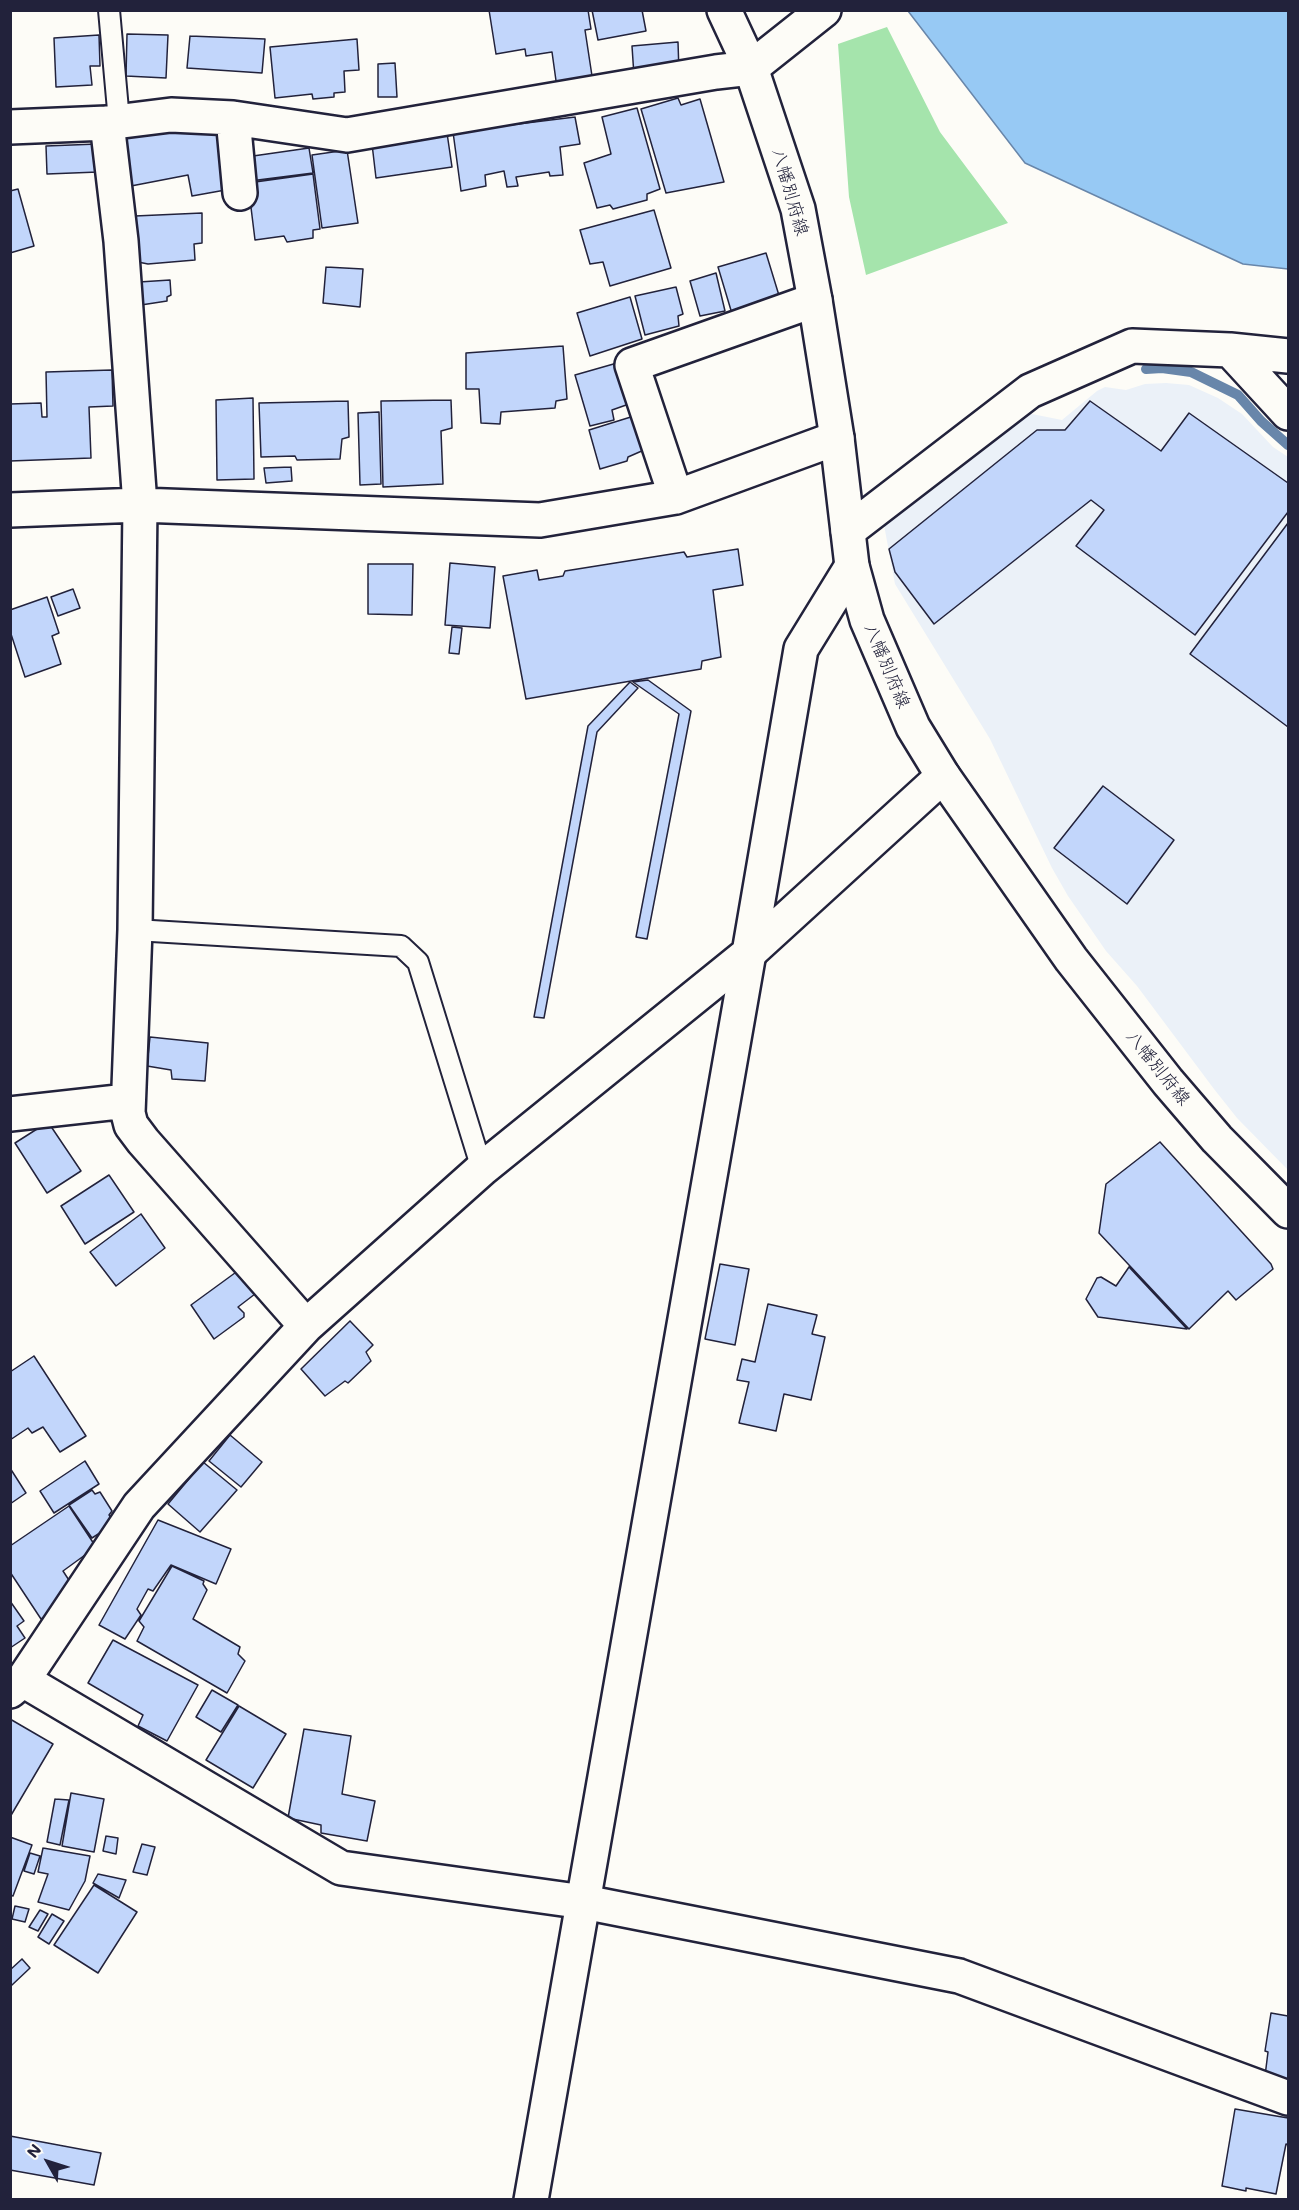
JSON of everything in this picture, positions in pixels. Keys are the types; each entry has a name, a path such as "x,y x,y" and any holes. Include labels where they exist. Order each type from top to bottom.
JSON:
{"street":[{"name":"八幡別府線","path":"723,10 751,68 798,209 837,438 852,566 867,620 913,727 943,776 1071,959 1217,1139 1288,1211"},
{"path":"10,127 113,122 171,115 233,118 347,135 751,68 824,10"},
{"path":"233,118 240,193"},
{"path":"113,122 140,505 135,930 127,1101 131,1125 143,1141 306,1326"},
{"path":"676,497 632,365 815,300"},
{"path":"848,531 1030,391 1132,346 1230,350 1288,356"},
{"path":"1230,350 1288,413"},
{"path":"10,510 140,505 540,520 676,497 837,438"},
{"path":"531,2199 801,650 852,566"},
{"path":"943,776 749,953 482,1169 306,1326 139,1506 17,1686 341,1868 584,1902 959,1976 1288,2098"},
{"path":"10,1114 127,1101"}],"lane":[{"path":"110,10 113,122"},
{"path":"135,930 401,946 418,962 482,1169"}],"shaded area":[{"path":"1145,384 1189,385 1218,398 1242,414 1273,447 1288,457 1288,1170 1237,1118 1137,986 1106,951 1068,896 1052,868 990,739 895,584 884,525 900,509 1027,413 1062,420 1105,387 1126,390"}],"green space":[{"path":"887,27 940,132 1008,223 866,275 849,197 838,44"}],"water":[{"path":"908,11 1288,11 1288,269 1243,264 1025,163"}],"building":[{"path":"489,10 588,10 591,29 585,30 594,89 558,95 552,52 526,56 525,49 496,54"},
{"path":"592,10 642,10 646,31 598,40"},
{"path":"127,34 168,35 166,78 126,76"},
{"path":"99,35 100,66 90,66 92,85 56,87 54,38"},
{"path":"190,36 265,39 262,73 187,68"},
{"path":"357,39 359,70 344,71 345,92 334,93 334,97 313,99 312,94 275,98 270,47"},
{"path":"678,42 679,72 634,76 632,46"},
{"path":"395,63 397,97 378,97 378,64"},
{"path":"678,98 681,105 700,99 724,182 666,193 641,109"},
{"path":"637,108 660,189 647,194 647,200 613,209 610,205 597,208 584,163 611,154 602,117"},
{"path":"575,117 580,144 560,147 563,175 550,176 549,172 516,177 518,186 507,187 504,171 485,175 486,186 461,191 453,132"},
{"path":"192,125 220,126 231,189 192,196 188,175 131,186 125,138"},
{"path":"447,133 452,167 376,178 372,144"},
{"path":"97,144 98,172 47,174 46,146"},
{"path":"309,148 313,173 250,181 246,157"},
{"path":"347,150 358,223 322,228 312,155"},
{"path":"313,174 320,229 313,230 313,238 287,242 284,236 255,240 248,183"},
{"path":"18,189 34,246 10,253 10,191"},
{"path":"654,210 671,268 610,286 603,262 590,264 580,230"},
{"path":"202,213 202,243 194,244 195,260 148,264 138,262 135,216"},
{"path":"766,253 781,302 733,317 718,267"},
{"path":"326,267 363,269 360,307 323,303"},
{"path":"716,273 725,311 700,316 690,281"},
{"path":"170,280 171,295 167,297 167,301 141,305 139,282"},
{"path":"676,287 683,314 678,316 679,326 645,335 635,296"},
{"path":"630,297 642,339 590,356 577,313"},
{"path":"563,346 567,399 556,401 555,408 501,412 500,424 481,423 479,389 466,389 466,353"},
{"path":"617,363 629,404 612,410 614,420 590,426 575,375"},
{"path":"112,370 113,406 89,407 91,458 10,461 10,404 41,403 42,417 47,417 46,372"},
{"path":"253,398 254,479 217,480 216,400"},
{"path":"451,400 452,428 441,431 443,484 383,487 381,401"},
{"path":"348,401 349,437 342,439 340,459 297,460 295,456 261,457 259,403"},
{"path":"1090,401 1161,451 1189,413 1288,483 1288,512 1195,635 1076,546 1104,510 1091,500 934,624 895,572 889,549 1037,430 1065,430"},
{"path":"379,412 381,484 360,485 358,413"},
{"path":"634,416 644,450 628,457 627,461 600,469 589,430"},
{"path":"291,467 292,481 266,483 264,468"},
{"path":"1288,523 1288,727 1190,654"},
{"path":"738,549 743,585 713,590 721,657 702,661 701,669 526,699 503,576 537,570 539,580 563,576 565,571 684,552 687,557"},
{"path":"450,563 495,567 490,628 445,625"},
{"path":"368,564 413,564 412,615 368,614"},
{"path":"73,589 80,608 58,616 51,597"},
{"path":"47,597 59,633 52,636 61,664 25,677 10,631 10,610"},
{"path":"452,627 462,628 459,654 449,653"},
{"path":"648,680 691,711 647,939 636,937 679,714 633,682"},
{"path":"630,682 638,688 597,732 544,1018 534,1017 588,726"},
{"path":"1103,786 1174,840 1127,904 1054,848"},
{"path":"150,1037 208,1043 205,1081 172,1079 171,1070 147,1066"},
{"path":"48,1122 81,1171 47,1193 15,1143"},
{"path":"1160,1142 1271,1264 1273,1269 1236,1300 1228,1291 1189,1329 1099,1233 1106,1184"},
{"path":"109,1175 134,1212 85,1244 61,1206"},
{"path":"141,1214 165,1248 116,1286 90,1252"},
{"path":"720,1264 749,1269 735,1345 705,1339"},
{"path":"1129,1267 1187,1329 1098,1317 1086,1299 1097,1278 1101,1277 1116,1286"},
{"path":"239,1270 255,1294 238,1307 244,1313 244,1317 214,1339 191,1305"},
{"path":"768,1304 817,1315 812,1334 825,1337 811,1400 784,1394 776,1431 739,1423 749,1382 737,1380 742,1359 755,1362"},
{"path":"350,1321 373,1345 366,1352 371,1361 348,1383 345,1381 325,1396 301,1369"},
{"path":"34,1356 86,1436 60,1452 43,1427 32,1433 28,1428 10,1440 10,1372"},
{"path":"230,1435 262,1462 241,1487 209,1461"},
{"path":"85,1461 99,1484 54,1513 40,1491"},
{"path":"203,1462 237,1490 200,1532 168,1504"},
{"path":"10,1468 26,1493 10,1504"},
{"path":"92,1490 95,1494 100,1492 112,1511 109,1515 114,1524 92,1538 69,1505"},
{"path":"69,1506 96,1547 63,1571 78,1594 41,1619 10,1572 10,1546"},
{"path":"158,1520 231,1549 216,1584 171,1565 153,1591 148,1589 137,1609 141,1615 125,1639 99,1625"},
{"path":"172,1566 204,1581 203,1584 207,1590 193,1619 240,1647 238,1654 245,1661 227,1693 137,1641 144,1627 139,1621"},
{"path":"10,1601 24,1621 17,1626 25,1638 10,1648"},
{"path":"113,1640 198,1685 167,1741 138,1726 143,1715 88,1683"},
{"path":"212,1690 238,1705 221,1732 196,1717"},
{"path":"239,1706 286,1734 253,1788 206,1760"},
{"path":"10,1719 53,1744 10,1817"},
{"path":"304,1729 351,1736 342,1794 375,1801 367,1841 321,1833 321,1825 288,1818"},
{"path":"71,1793 104,1799 94,1852 62,1846"},
{"path":"55,1799 69,1800 60,1845 47,1842"},
{"path":"106,1836 118,1838 116,1854 103,1851"},
{"path":"10,1837 32,1845 13,1896 10,1895"},
{"path":"142,1844 155,1847 147,1875 133,1872"},
{"path":"43,1848 90,1856 85,1881 69,1910 38,1902 48,1874 38,1872"},
{"path":"30,1853 40,1856 34,1874 24,1871"},
{"path":"98,1874 126,1880 119,1898 93,1883"},
{"path":"94,1885 137,1912 98,1973 54,1945"},
{"path":"15,1906 29,1909 25,1922 12,1919"},
{"path":"40,1910 48,1914 38,1931 29,1927"},
{"path":"52,1914 64,1921 49,1944 38,1937"},
{"path":"22,1959 30,1968 12,1985 10,1970"},
{"path":"1271,2013 1288,2016 1288,2081 1265,2076 1268,2052 1265,2051"},
{"path":"1235,2109 1288,2118 1288,2145 1286,2144 1276,2194 1222,2186"},
{"path":"10,2136 101,2153 94,2185 10,2170"}],"waterway":[{"path":"1146,369 1162,368 1191,372 1238,395 1261,421 1288,445"}]}
